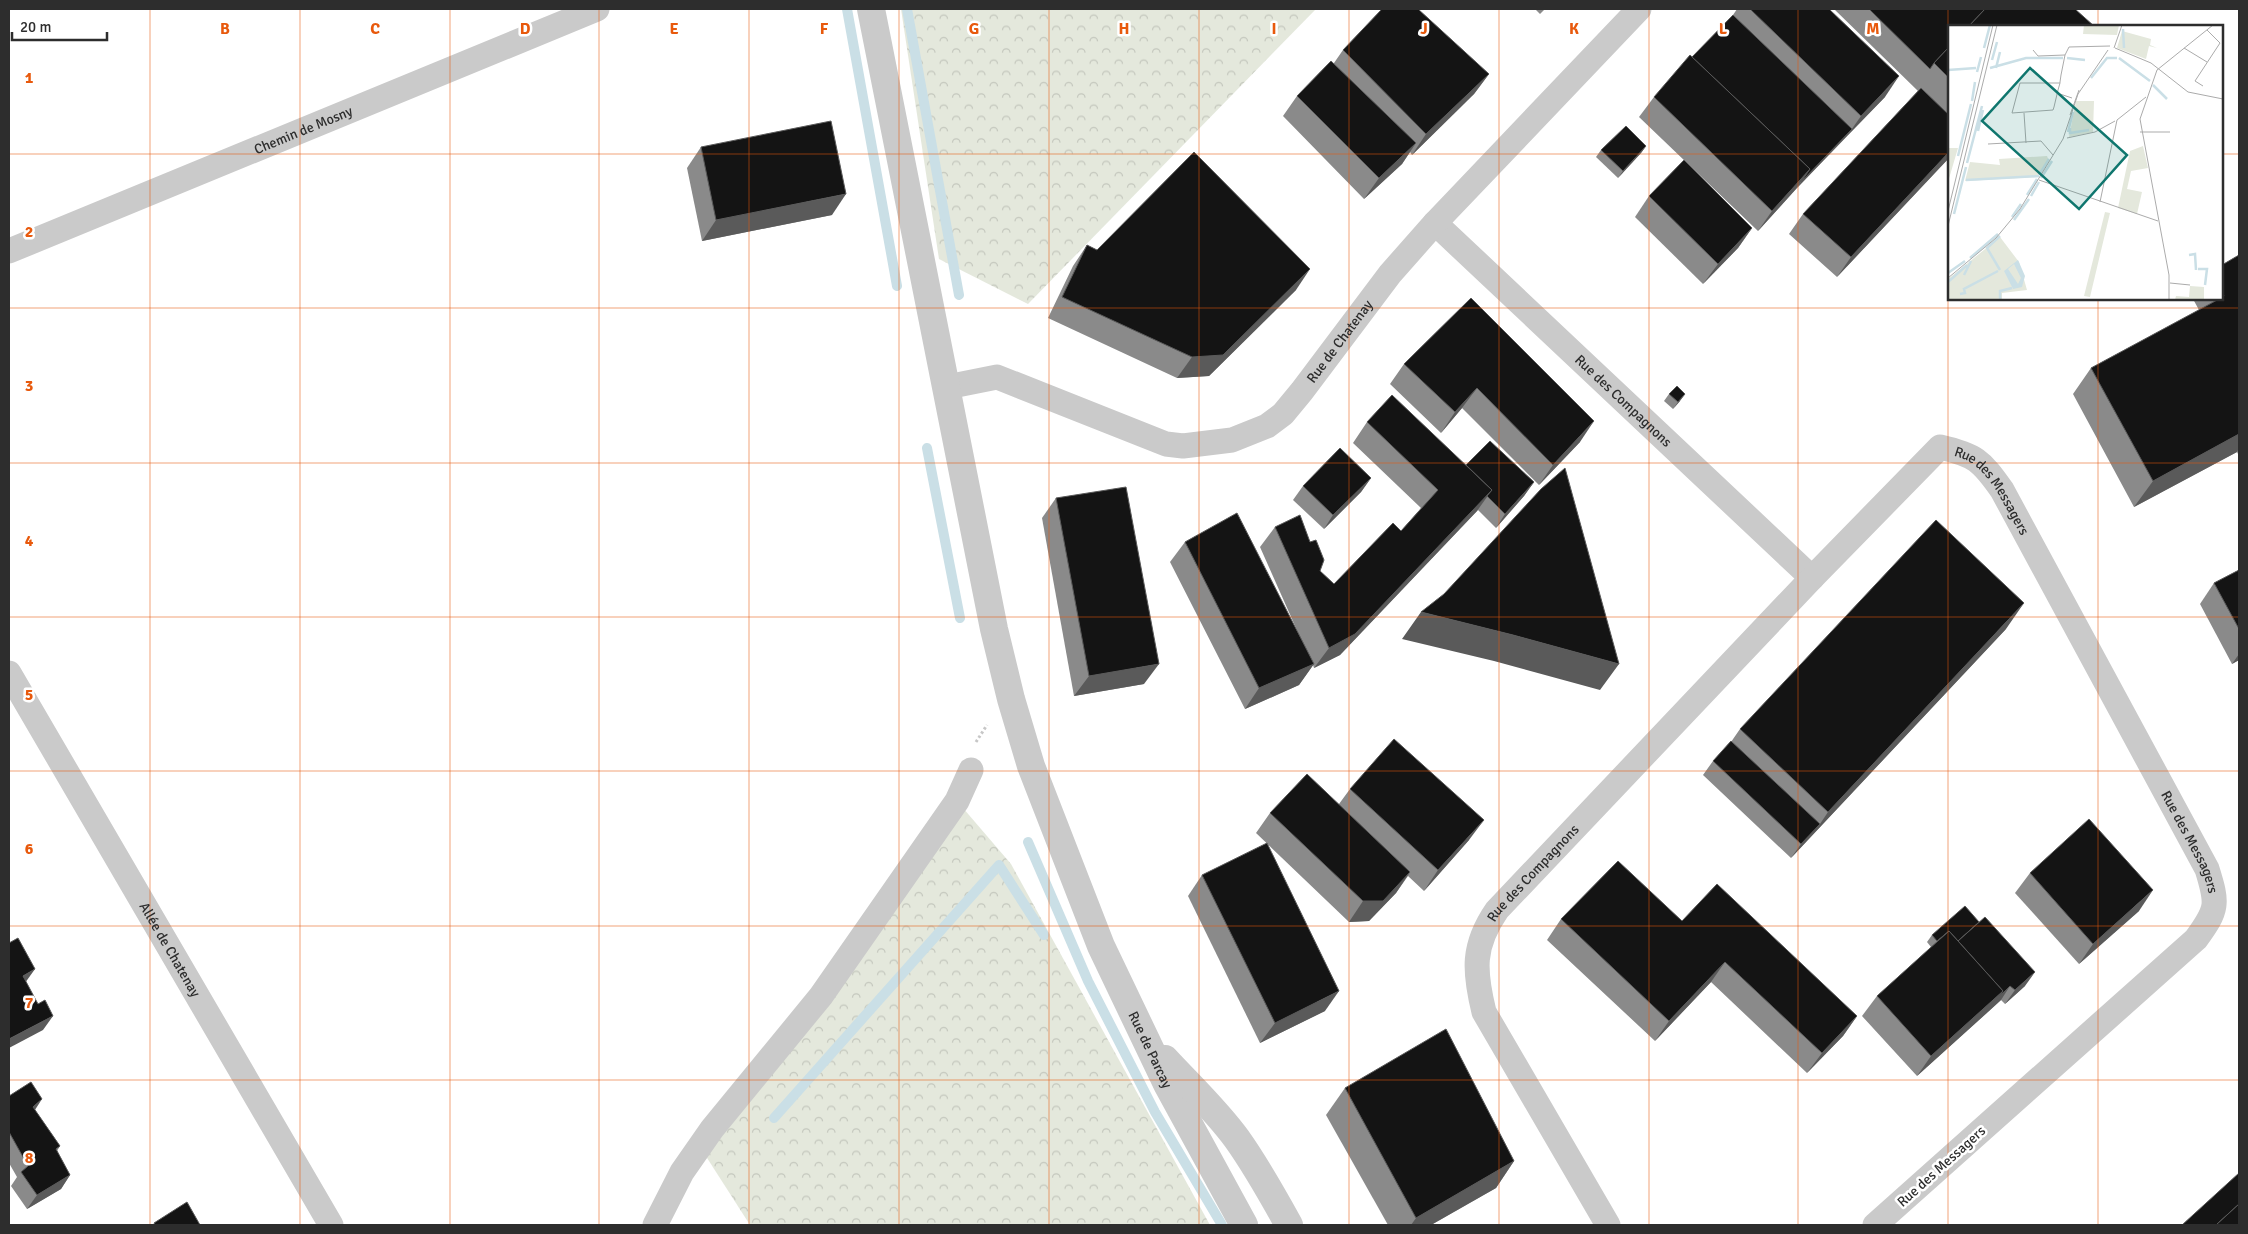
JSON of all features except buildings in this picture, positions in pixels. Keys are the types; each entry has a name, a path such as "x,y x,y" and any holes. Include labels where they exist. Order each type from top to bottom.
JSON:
{"street":[{"name":"Chemin de Mosny","path":"9,251 597,9"},
{"path":"871,9 994,629 1011,699 1031,766 1069,866 1101,946 1138,1020"},
{"name":"Rue de Chatenay","path":"946,387 997,377 1166,444 1183,446 1238,437 1267,426 1282,414 1302,392 1390,274 1434,223 1639,9"},
{"name":"Rue des Compagnons","path":"1434,223 1812,578"},
{"name":"Rue des Compagnons","path":"1608,1225 1484,1012 1476,982 1476,964 1478,946 1485,927 1497,910 1812,578 1940,447"},
{"name":"Rue des Messagers","path":"1875,1225 2196,939 2210,920 2215,896 2207,869 2002,490 1987,468 1966,453 1940,447"},
{"name":"Allée de Chatenay","path":"9,673 331,1225"},
{"path":"655,1225 682,1172 712,1129 821,996 956,801 970,770"},
{"name":"Rue de Parcay","path":"1138,1020 1167,1084 1244,1225"},
{"name":"Rue de Parcay","path":"1138,1020 1165,1058 1237,1139 1257,1169 1289,1225"},
{"path":"1226,1190 1254,1225"}],"path":[{"path":"970,770 970,760 976,741 988,724 1011,699"}],"green space":[{"path":"901,9 1316,9 1028,304 939,259"},
{"path":"957,801 1011,864 1210,1225 750,1225 700,1147"}],"waterway":[{"path":"847,9 897,286"},
{"path":"907,9 959,295"},
{"path":"927,448 960,618"},
{"path":"1028,842 1088,981 1155,1112 1222,1225"},
{"path":"774,1118 999,865 1044,935"}]}
